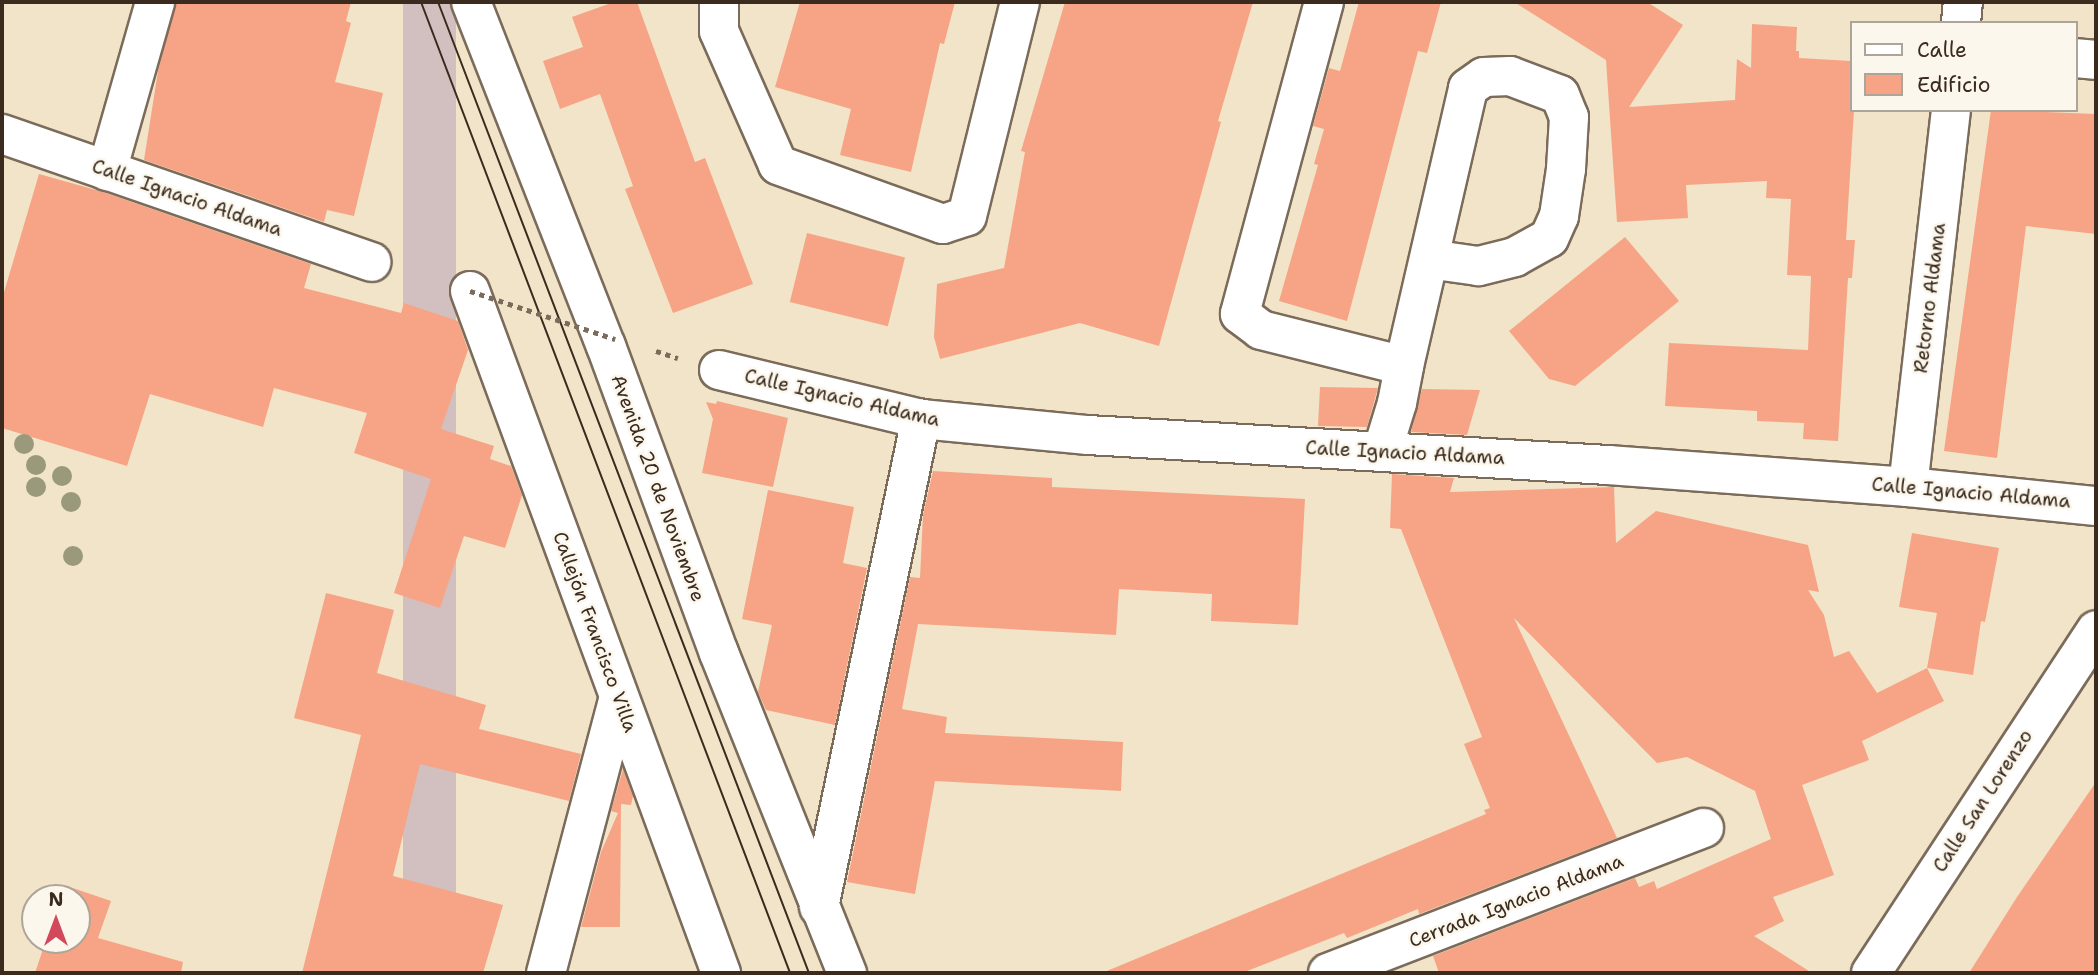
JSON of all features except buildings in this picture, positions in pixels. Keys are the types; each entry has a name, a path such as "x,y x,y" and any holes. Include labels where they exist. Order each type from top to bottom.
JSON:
{"street":[{"path":"107,171 155,2"},
{"name":"Avenida 20 de Noviembre","path":"471,2 606,346 719,653 847,973"},
{"path":"719,2 719,32 778,165 943,224 967,216 1020,2"},
{"path":"1324,2 1240,314 1261,330 1404,366"},
{"path":"1961,21 1963,2"},
{"path":"2077,58 2096,61"},
{"path":"1382,452 1397,403 1404,366 1468,88 1485,77 1510,76 1560,95 1569,117 1566,169 1559,216 1549,239 1515,257 1478,266 1429,259"},
{"name":"Retorno Aldama","path":"1908,487 1951,112"},
{"name":"Calle Ignacio Aldama","path":"2,134 371,262"},
{"name":"Callejón Francisco Villa","path":"464,289 721,973"},
{"name":"Calle Ignacio Aldama","path":"719,370 921,419 1088,435 1908,487 2096,506"},
{"path":"819,907 921,419"},
{"name":"Calle San Lorenzo","path":"1874,971 2096,629"},
{"path":"546,973 619,697"},
{"name":"Cerrada Ignacio Aldama","path":"1328,973 1704,828"}],"path":[{"path":"464,289 628,343"},
{"path":"654,351 719,370"}],"shaded area":[{"path":"403,2 456,2 456,973 403,973"}],"tram line":[{"path":"421,2 790,973"},
{"path":"438,2 809,973"}]}
